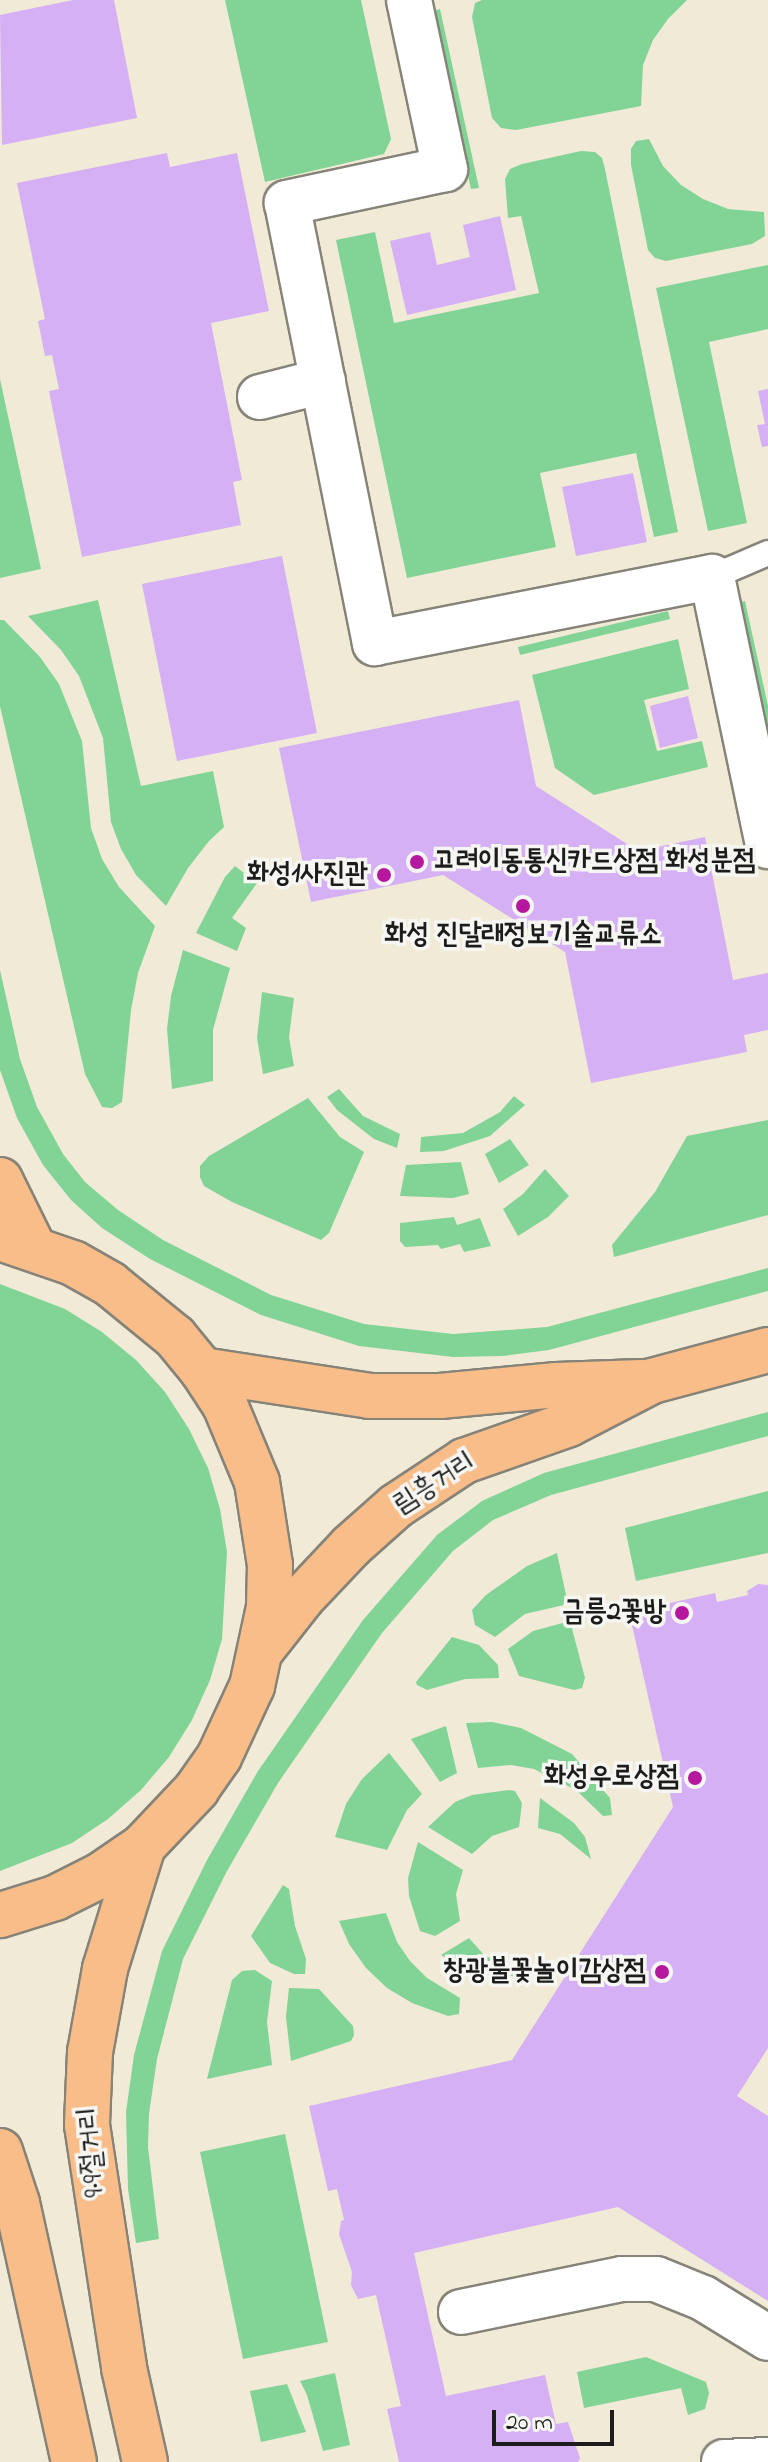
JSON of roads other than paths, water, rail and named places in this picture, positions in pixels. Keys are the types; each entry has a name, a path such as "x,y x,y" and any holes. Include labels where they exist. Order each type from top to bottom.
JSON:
{"main road":[{"path":"0,1180 17,1242 73,1263 132,1300 175,1337 202,1370 243,1443 266,1524 269,1607 252,1686 219,1757 172,1819 143,1846 101,1875 55,1898 0,1915"},
{"name":"림흥거리","path":"202,1370 369,1396 440,1396 540,1386 652,1381 768,1350"},
{"name":"림흥거리","path":"262,1649 302,1598 351,1546 427,1484 464,1461 569,1424 652,1381"},
{"name":"9·9절거리","path":"143,1846 105,1969 90,2052 87,2125 124,2368 145,2462"},
{"path":"0,2151 17,2203 74,2462"}],"street":[{"path":"409,0 445,169 287,203 375,643 712,577 768,846"},
{"path":"260,397 323,381"},
{"path":"461,2312 622,2279 656,2279 703,2298 768,2338"},
{"path":"724,2462 768,2460"}],"lane":[{"path":"712,577 768,553"}],"place":[{"name":"고려이동통신카드상점 화성분점","path":"417,862"},
{"name":"화성1사진관","path":"384,875"},
{"name":"화성 진달래정보기술교류소","path":"523,906"},
{"name":"금릉2꽃방","path":"682,1613"},
{"name":"화성우로상점","path":"695,1778"},
{"name":"창광불꽃놀이감상점","path":"662,1972"}]}
